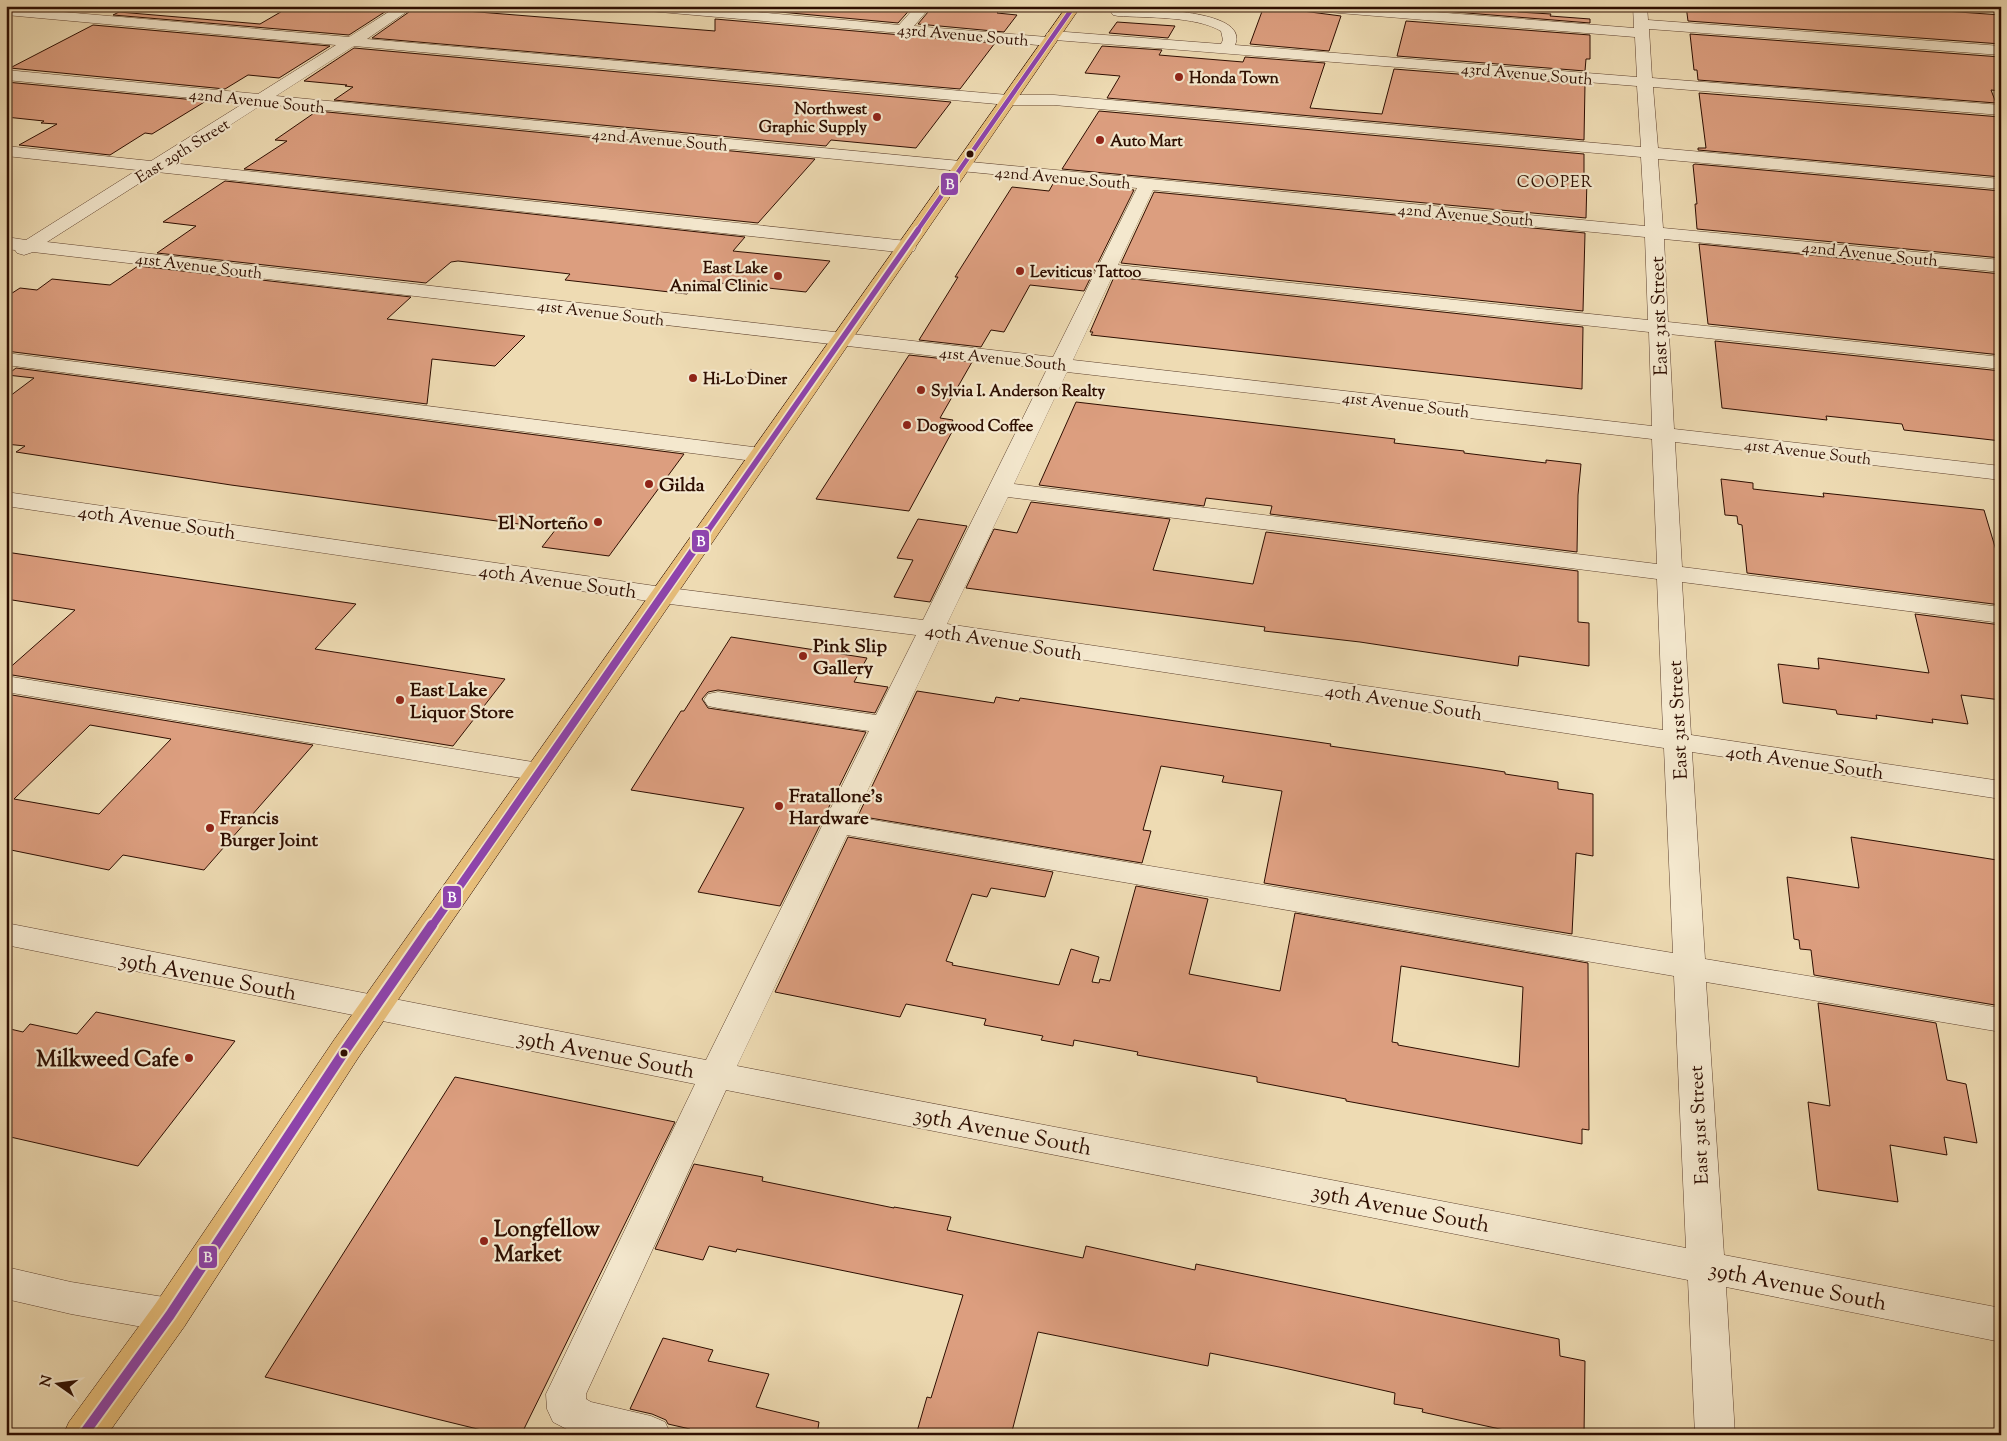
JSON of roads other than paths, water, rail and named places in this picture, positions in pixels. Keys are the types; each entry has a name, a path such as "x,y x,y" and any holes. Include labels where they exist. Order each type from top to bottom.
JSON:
{"main road":[{"path":"84,1435 170,1315 374,1008 1074,6"}],"street":[{"name":"East 29th Street","path":"6,261 408,6"},
{"name":"43rd Avenue South","path":"638,6 1051,39 1226,49 2001,110"},
{"path":"904,28 924,6"},
{"path":"1302,6 1640,21 2001,51"},
{"path":"6,11 1008,100 1054,100 2001,184"},
{"path":"1118,12 1178,16 1220,24 1227,30 1230,40 1226,49"},
{"name":"East 31st Street","path":"1640,21 1650,153 1689,968 1715,1435"},
{"name":"42nd Avenue South","path":"6,75 2001,266"},
{"path":"6,151 907,247"},
{"path":"651,1435 582,1418 567,1409 566,1394 716,1074 930,629 1147,185"},
{"name":"41st Avenue South","path":"6,242 2001,473"},
{"path":"1106,269 2001,363"},
{"path":"6,359 761,455"},
{"path":"999,488 2001,615"},
{"name":"40th Avenue South","path":"6,499 662,595 930,629 2001,790"},
{"path":"6,684 539,772"},
{"path":"718,700 884,725"},
{"path":"837,824 2001,1020"},
{"name":"39th Avenue South","path":"6,934 374,1008 2001,1325"},
{"path":"6,1283 71,1298 170,1315"}],"place":[{"name":"Honda Town","path":"1179,77"},
{"name":"Northwest Graphic Supply","path":"877,117"},
{"name":"Auto Mart","path":"1100,140"},
{"name":"Leviticus Tattoo","path":"1020,271"},
{"name":"East Lake Animal Clinic","path":"778,276"},
{"name":"Hi-Lo Diner","path":"693,378"},
{"name":"Sylvia I. Anderson Realty","path":"921,390"},
{"name":"Dogwood Coffee","path":"907,425"},
{"name":"Gilda","path":"649,484"},
{"name":"El Norteño","path":"598,522"},
{"name":"Pink Slip Gallery","path":"803,656"},
{"name":"East Lake Liquor Store","path":"400,700"},
{"name":"Fratallone's Hardware","path":"779,806"},
{"name":"Francis Burger Joint","path":"210,828"},
{"name":"Milkweed Cafe","path":"189,1058"},
{"name":"Longfellow Market","path":"484,1241"}],"district":[{"name":"COOPER","path":"1555,181"}]}
